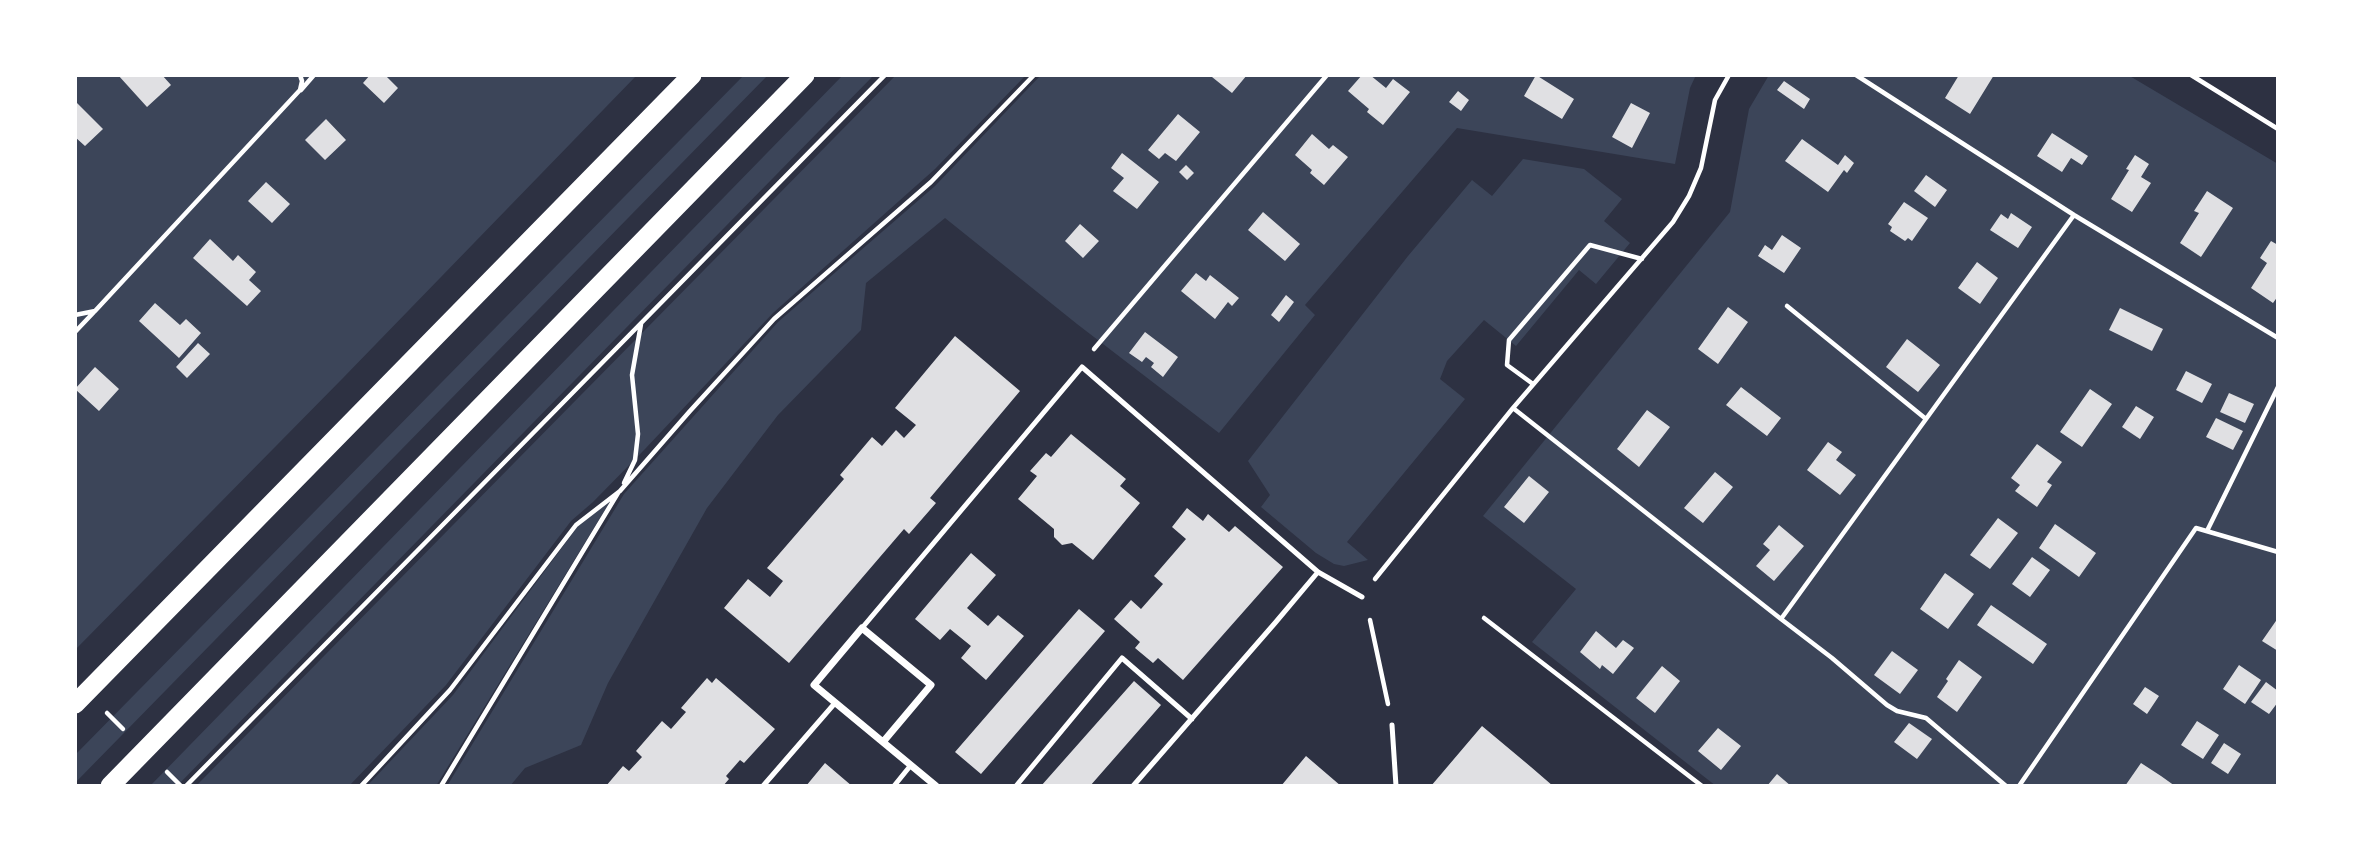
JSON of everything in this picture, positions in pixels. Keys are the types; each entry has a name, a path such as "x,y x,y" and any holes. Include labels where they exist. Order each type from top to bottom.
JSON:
{"highway":[{"path":"75,704 692,75"},
{"path":"110,786 805,75"}],"street":[{"path":"883,742 931,685 862,628 814,685 936,786"}],"lane":[{"path":"862,628 1082,367 1318,572 1362,597"},
{"path":"1133,786 1318,572"},
{"path":"1016,786 1122,658 1192,719"},
{"path":"763,786 835,703"},
{"path":"1392,725 1396,786"},
{"path":"894,786 911,765"}],"path":[{"path":"300,75 300,90"},
{"path":"75,332 314,75"},
{"path":"186,786 885,75"},
{"path":"361,786 450,690 576,525 620,491 774,319 931,182 1034,75"},
{"path":"1082,367 1100,341 1327,75"},
{"path":"1362,597 1513,408 1674,222 1701,168 1715,100 1729,75"},
{"path":"1856,75 2074,215 2278,338"},
{"path":"2191,75 2278,129"},
{"path":"1781,619 2074,215"},
{"path":"1533,384 1507,365 1509,340 1590,245 1642,259"},
{"path":"1787,306 1926,419"},
{"path":"75,315 95,311"},
{"path":"441,786 620,491 635,460 638,434 632,375 641,324"},
{"path":"2207,531 2278,387"},
{"path":"1513,408 1832,658 1887,705 1897,711 1926,718 2006,786"},
{"path":"2019,786 2196,528 2278,552"},
{"path":"1484,618 1702,786"},
{"path":"1373,628 1392,725"}],"shaded area":[{"path":"75,75 637,75 75,650"},
{"path":"744,75 768,75 75,783 75,755"},
{"path":"843,75 874,75 177,786 150,786"},
{"path":"896,75 1026,75 935,169 773,313 645,449 571,521 446,685 349,786 196,786"},
{"path":"1041,75 1696,75 1690,88 1675,164 1457,128 1305,305 1315,315 1219,433 945,218 866,283 861,330 778,415 707,508 608,683 581,745 525,768 510,786 447,786 624,494 778,322 935,186"},
{"path":"1769,75 2128,75 2278,164 2278,786 1716,786 1532,642 1576,589 1483,516 1730,212 1749,109"},
{"path":"1523,159 1584,169 1622,199 1604,221 1630,243 1596,284 1579,270 1516,346 1484,320 1447,361 1440,379 1465,399 1347,542 1368,560 1344,566 1334,564 1316,553 1261,507 1270,495 1248,461 1408,256 1472,180 1492,196"},
{"path":"611,500 436,786 367,786 453,695 578,526"}],"building":[{"path":"118,75 162,75 171,85 147,107"},
{"path":"370,75 385,75 398,88 384,103 363,83"},
{"path":"1247,75 1232,93 1212,77"},
{"path":"1362,75 1370,75 1386,88 1393,79 1410,92 1383,125 1348,91"},
{"path":"1536,75 1574,99 1562,119 1524,96"},
{"path":"1959,75 1994,75 1970,114 1945,98"},
{"path":"1784,81 1810,99 1804,109 1777,90"},
{"path":"1458,91 1469,100 1461,111 1449,102"},
{"path":"75,101 103,129 85,146 75,137"},
{"path":"1631,103 1650,113 1632,148 1612,137"},
{"path":"1178,114 1200,132 1176,161 1165,153 1159,159 1148,150"},
{"path":"326,119 346,140 325,160 305,140"},
{"path":"2052,133 2088,156 2082,165 2071,158 2062,172 2037,156"},
{"path":"1312,134 1329,149 1333,145 1348,157 1324,185 1295,155"},
{"path":"1802,139 1838,165 1845,155 1854,163 1847,173 1844,170 1828,192 1785,161"},
{"path":"1122,153 1159,182 1137,209 1113,191 1124,178 1111,168"},
{"path":"2135,155 2149,164 2141,177 2151,183 2132,212 2111,199"},
{"path":"1186,165 1194,173 1187,180 1179,172"},
{"path":"1926,175 1947,190 1935,207 1914,191"},
{"path":"266,182 290,204 272,223 248,201"},
{"path":"2207,191 2233,208 2201,257 2180,243 2199,213 2194,211"},
{"path":"1904,202 1928,218 1912,241 1908,238 1905,241 1890,231 1892,227 1888,224"},
{"path":"1263,212 1300,244 1285,261 1248,230"},
{"path":"2011,213 2032,227 2018,248 1990,230 2001,214 2008,219"},
{"path":"1080,224 1099,241 1083,258 1065,241"},
{"path":"1782,235 1801,248 1784,273 1758,256 1765,245 1772,250"},
{"path":"210,239 233,261 238,255 256,272 249,280 261,291 247,306 193,258"},
{"path":"2271,241 2278,245 2278,296 2273,303 2251,288 2267,263 2260,258"},
{"path":"1977,262 1998,278 1980,304 1958,288"},
{"path":"1196,273 1206,281 1210,275 1239,298 1232,306 1228,302 1215,319 1181,291"},
{"path":"1286,295 1294,302 1279,322 1271,315"},
{"path":"155,303 180,325 186,319 201,333 179,358 139,321"},
{"path":"1728,307 1748,322 1718,364 1698,349"},
{"path":"2120,308 2163,329 2152,351 2109,330"},
{"path":"1145,332 1178,357 1163,377 1151,367 1154,363 1146,357 1142,362 1129,353"},
{"path":"955,336 1020,391 930,498 936,503 909,534 904,529 789,663 724,608 748,579 770,597 783,581 767,568 844,479 840,475 872,437 882,446 896,430 904,438 916,425 895,408"},
{"path":"1907,339 1940,365 1918,392 1886,367"},
{"path":"198,343 210,354 187,378 176,367"},
{"path":"95,367 119,389 99,411 75,389"},
{"path":"2186,371 2212,384 2202,403 2176,390"},
{"path":"1741,387 1781,418 1767,436 1726,405"},
{"path":"2090,389 2112,404 2082,447 2060,432"},
{"path":"2229,393 2254,404 2245,423 2220,412"},
{"path":"2136,406 2154,417 2140,439 2122,427"},
{"path":"1647,410 1670,427 1639,467 1617,449"},
{"path":"2216,418 2243,431 2233,450 2206,437"},
{"path":"1071,434 1126,479 1120,486 1140,503 1093,560 1072,543 1062,545 1054,537 1054,529 1018,499 1037,476 1030,471 1046,453 1051,457"},
{"path":"1828,442 1842,452 1836,460 1856,475 1840,495 1807,470"},
{"path":"2037,444 2062,462 2047,482 2052,485 2037,507 2015,491 2020,485 2011,478"},
{"path":"1715,472 1733,487 1703,523 1684,508"},
{"path":"1529,476 1549,492 1524,523 1504,507"},
{"path":"1187,508 1203,521 1208,514 1229,532 1235,526 1283,567 1183,680 1158,658 1153,663 1135,648 1140,642 1114,619 1131,600 1141,609 1163,584 1154,576 1186,539 1172,527"},
{"path":"1998,518 2018,533 1990,569 1970,555"},
{"path":"2055,524 2096,553 2079,577 2039,548"},
{"path":"1779,525 1804,546 1774,581 1756,566 1770,550 1763,544"},
{"path":"971,553 996,575 967,608 988,626 998,615 1024,636 986,680 961,658 971,646 950,629 940,640 915,619"},
{"path":"2032,557 2050,570 2030,597 2012,584"},
{"path":"1945,573 1974,594 1948,629 1920,609"},
{"path":"1991,605 2047,644 2033,664 1977,625"},
{"path":"1079,609 1105,631 981,774 955,752"},
{"path":"2278,618 2278,651 2262,641"},
{"path":"1596,631 1616,648 1623,640 1634,648 1613,674 1602,665 1600,669 1580,652"},
{"path":"1892,651 1918,670 1900,694 1874,675"},
{"path":"1959,660 1982,677 1957,712 1937,697"},
{"path":"2239,665 2261,680 2245,704 2223,689"},
{"path":"1662,666 1680,681 1655,713 1636,698"},
{"path":"707,678 712,683 716,678 775,729 744,763 740,760 726,776 729,779 723,786 606,786 623,766 629,771 642,757 636,751 662,721 671,729 686,712 681,708"},
{"path":"1134,681 1161,705 1090,786 1041,786"},
{"path":"2266,682 2278,691 2278,702 2269,714 2251,702"},
{"path":"2145,687 2159,696 2147,714 2133,704"},
{"path":"2197,721 2219,735 2203,759 2181,745"},
{"path":"1909,723 1932,739 1917,759 1894,742"},
{"path":"1482,726 1531,767 1553,786 1431,786"},
{"path":"1718,728 1741,746 1721,770 1698,751"},
{"path":"2224,743 2241,754 2228,774 2211,763"},
{"path":"1306,756 1341,786 1281,786"},
{"path":"825,763 852,786 806,786"},
{"path":"2141,763 2161,776 2175,786 2125,786"},
{"path":"1777,774 1791,786 1767,786"}]}
